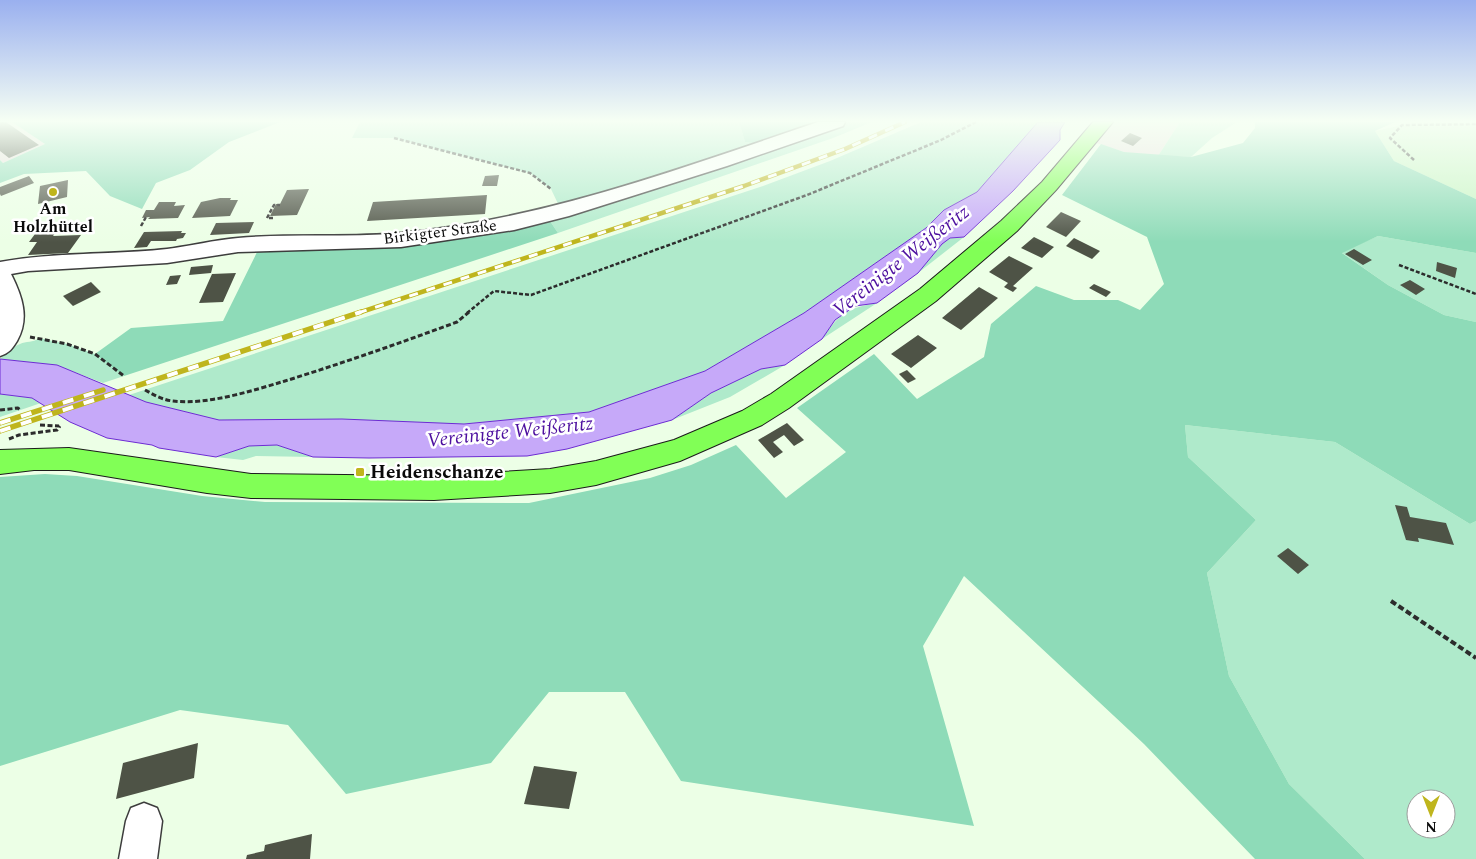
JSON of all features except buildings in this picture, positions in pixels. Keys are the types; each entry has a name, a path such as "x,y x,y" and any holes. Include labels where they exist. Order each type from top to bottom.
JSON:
{"main road":[{"path":"0,462 34,459 69,459 207,481 251,486 434,488 501,486 550,481 596,473 680,450 752,418 780,401 928,295 1010,226 1069,162"}],"street":[{"name":"Birkigter Straße","path":"0,269 28,264 167,256 238,245 401,240 514,223 562,211 720,162"},
{"path":"0,275 11,298 13,312 4,342"},
{"path":"138,859 144,821"}],"path":[{"path":"488,162 530,173 550,189"},
{"path":"145,390 158,397 174,401 212,399 261,388 337,366 457,322 494,291 531,295 807,195 887,162"},
{"path":"274,218 267,218 274,205 280,205"},
{"path":"141,226 146,218"},
{"path":"1399,265 1476,294"},
{"path":"4,342 39,338 67,344 95,354 124,376"},
{"path":"0,410 18,408 20,410"},
{"path":"19,435 57,430 60,426 40,425"},
{"path":"1392,601 1476,658"}],"green space":[{"path":"0,162 201,162 190,170 156,183 142,209 110,196 86,171 24,174 0,183"},
{"path":"488,162 763,162 558,233 546,215 561,210 551,189 530,173"},
{"path":"827,162 1003,162 977,192 944,210 926,228 804,313 705,371 589,412 464,424 219,420 146,402 129,395 763,186"},
{"path":"1087,162 1396,162 1476,199 1476,253 1378,236 1342,253 1388,285 1444,315 1476,322 1476,521 1470,524 1335,442 1185,425 1188,457 1256,520 1207,573 1229,676 1289,784 1365,859 1255,859 1144,744 964,576 923,646 974,826 681,781 625,692 549,692 491,763 346,794 288,725 180,710 0,766 0,477 45,474 77,476 202,496 265,502 529,503 650,478 691,465 736,445 786,498 846,452 797,408 874,354 917,399 984,357 991,324 1036,286 1074,300 1118,300 1140,310 1164,284 1147,237 1062,195"},
{"path":"1396,162 1476,162 1476,199"},
{"path":"546,215 558,233 124,376 95,354 131,328 223,321 261,244 401,240"},
{"path":"1378,236 1476,253 1476,322 1444,315 1388,285 1341,252"},
{"path":"964,237 918,273 942,244 950,238"},
{"path":"877,303 822,339 839,318 851,310"},
{"path":"39,338 67,344 95,354 124,376 103,383 56,365 0,359 17,345"},
{"path":"785,365 730,397 672,420 711,393 761,369"},
{"path":"0,394 32,398 41,403 0,417"},
{"path":"1185,425 1335,442 1470,524 1476,521 1476,859 1365,859 1289,784 1229,676 1207,573 1256,520 1188,457"},
{"path":"277,445 313,457 256,456 243,460 216,457 249,446"}],"water":[{"name":"Vereinigte Weißeritz","path":"1003,162 1040,162 1013,191 964,237 950,238 942,244 918,273 877,303 855,306 835,320 822,339 785,365 761,369 711,393 672,420 567,449 527,456 369,458 313,457 277,445 249,446 216,457 107,438 70,422 32,398 0,394 0,359 57,365 146,402 219,420 342,419 464,424 589,412 705,371 804,313 926,228 944,210 977,192"}],"railway":[{"path":"358,313 744,186 809,162"},
{"path":"0,431 361,312"},
{"path":"0,423 103,390"}],"place":[{"name":"Am Holzhüttel","path":"53,192"},
{"name":"Heidenschanze","path":"360,472"}]}
